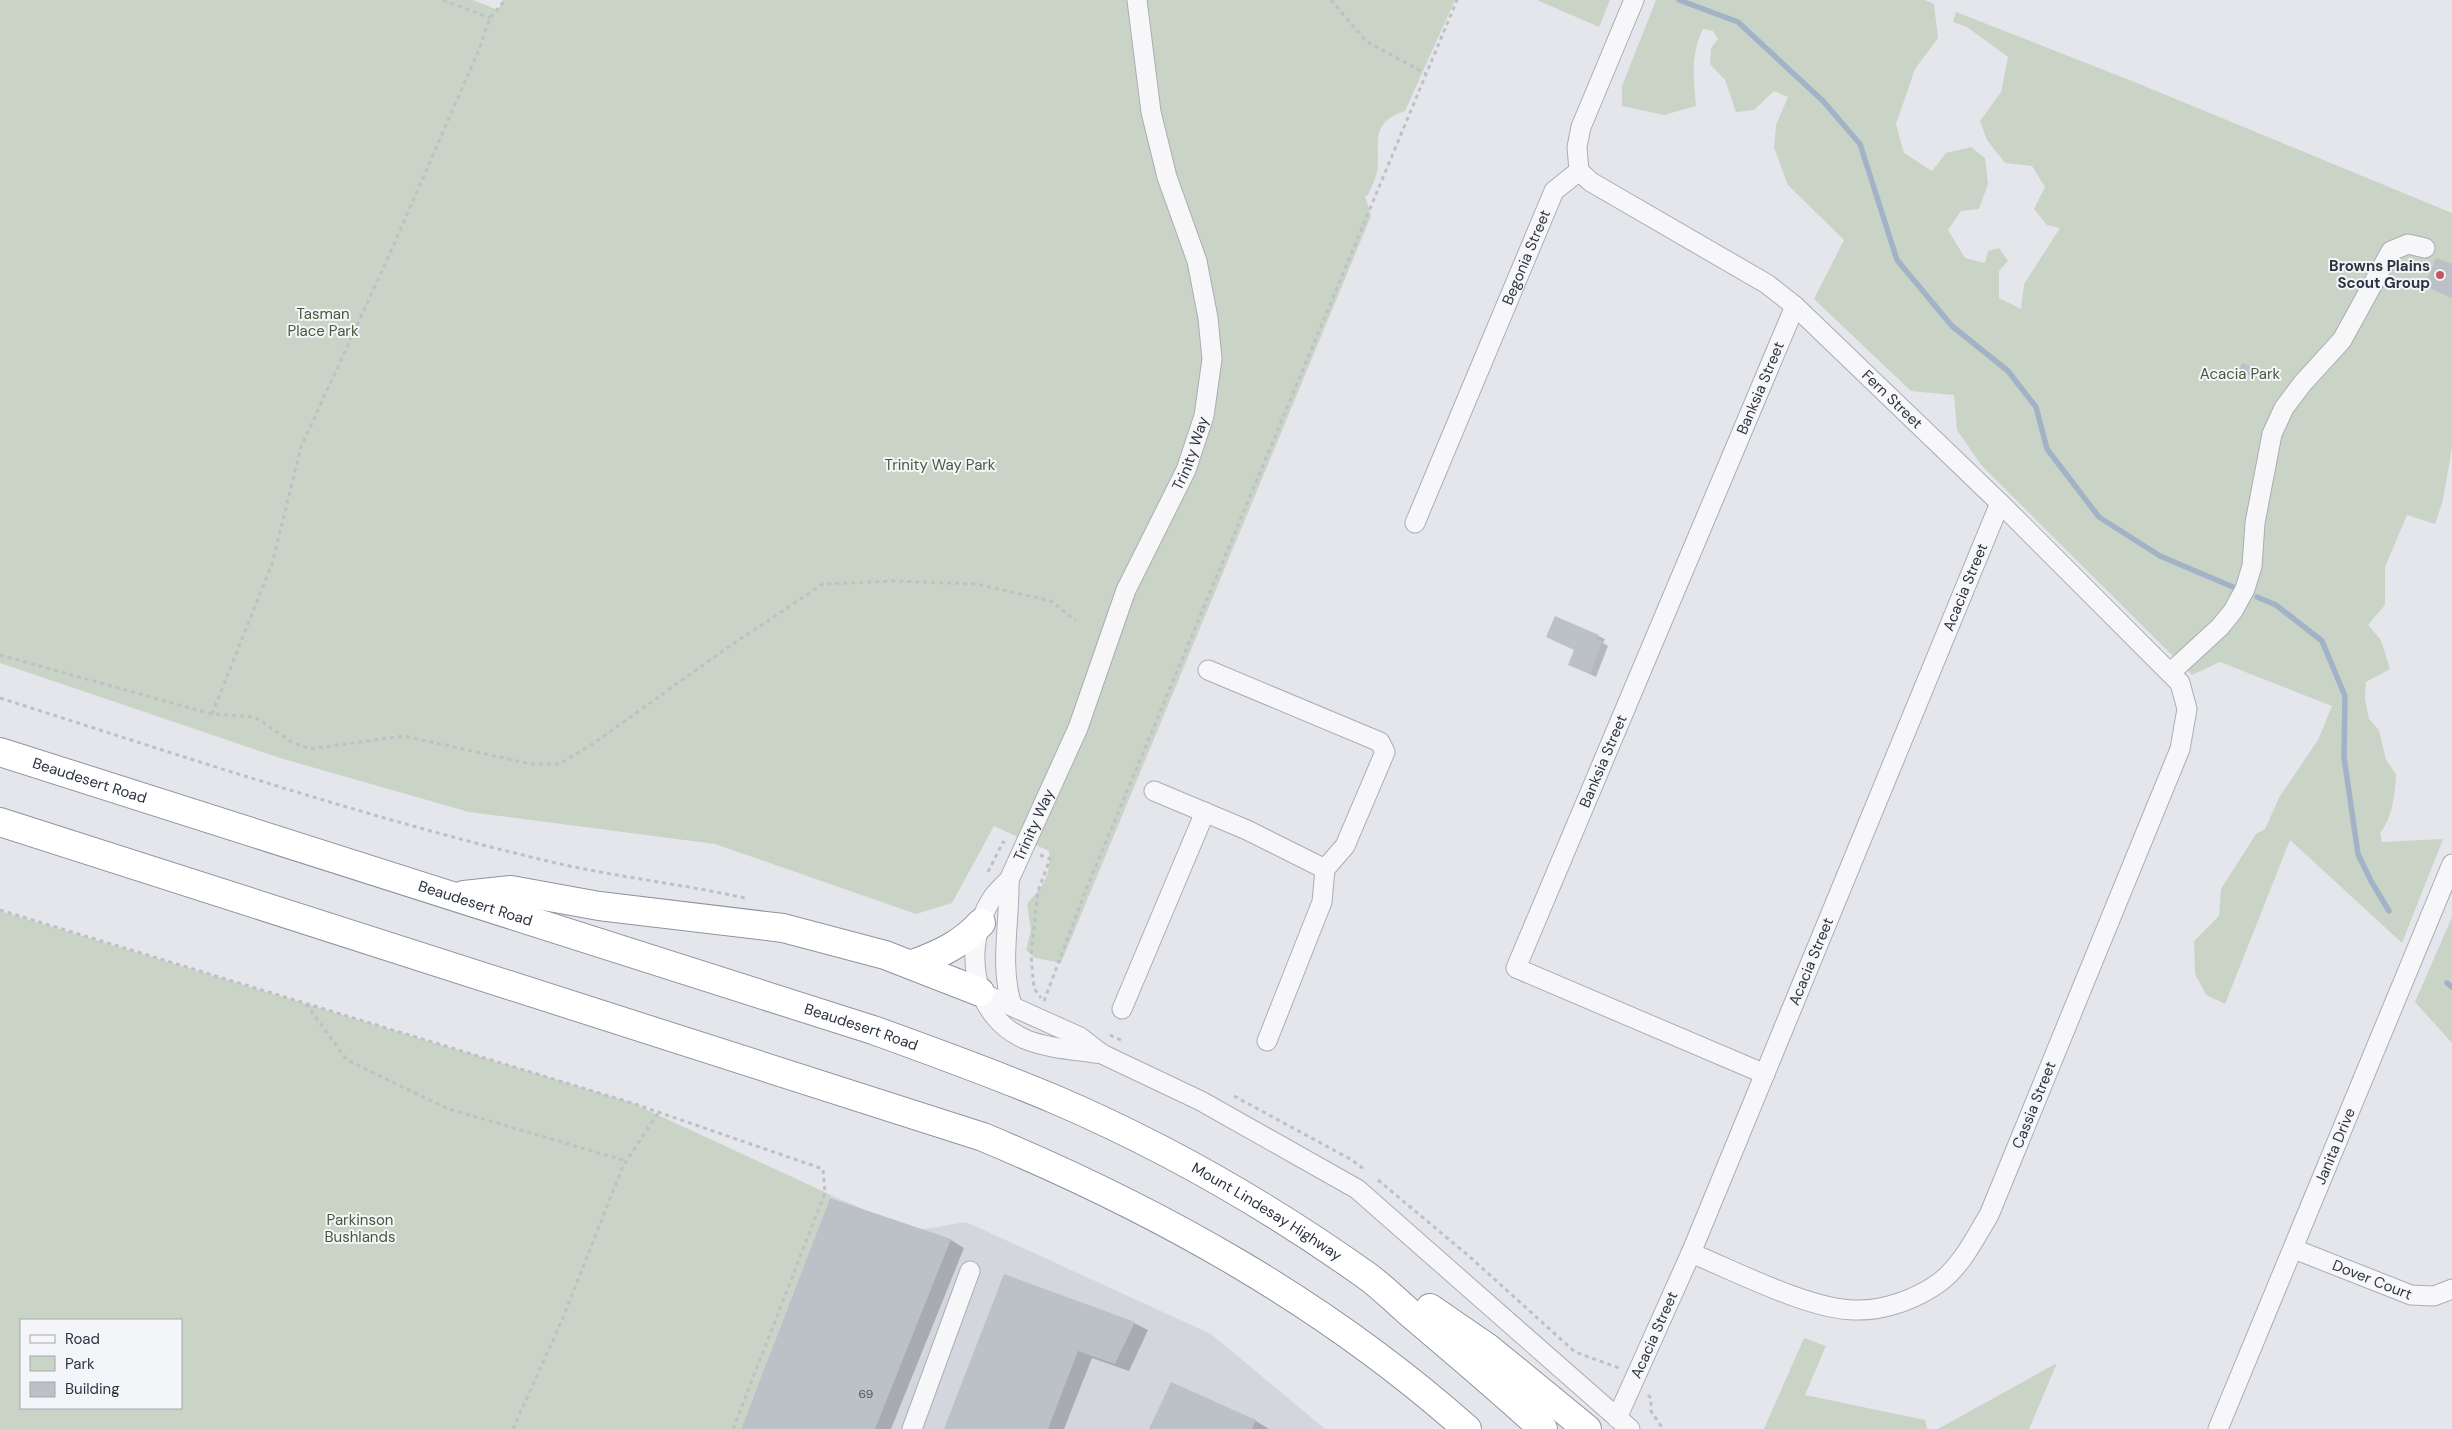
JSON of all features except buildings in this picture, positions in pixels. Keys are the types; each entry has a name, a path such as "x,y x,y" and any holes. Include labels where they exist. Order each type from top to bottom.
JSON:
{"highway":[{"name":"Beaudesert Road","path":"0,752 873,1030 950,1058"},
{"path":"0,822 983,1137 1066,1172 1131,1203 1258,1274 1387,1362 1467,1429"},
{"path":"455,896 510,890 600,906 783,928 855,946 913,964 980,992"},
{"path":"913,964 934,956 966,939 981,923"},
{"name":"Mount Lindesay Highway","path":"950,1058 1056,1100 1144,1142 1205,1174 1274,1215 1369,1277 1493,1383 1543,1429"},
{"path":"1369,1277 1406,1292 1488,1348 1587,1429"}],"street":[{"name":"Trinity Way","path":"980,992 974,960 981,923 992,899 1009,880 1078,728 1126,590 1186,470 1204,416 1212,359 1208,318 1197,260 1167,178 1152,112 1137,0"},
{"path":"1579,171 1578,147 1581,127 1634,0"},
{"name":"Fern Street","path":"1579,171 1591,182 1767,284 1795,306 2000,503 2170,673"},
{"name":"Begonia Street","path":"1415,523 1554,191 1579,171"},
{"path":"2170,673 2220,627 2245,589 2252,566 2255,523 2272,434 2284,408 2302,384 2342,340 2391,251 2408,244 2425,248"},
{"name":"Banksia Street","path":"1765,1074 1516,968 1795,306"},
{"name":"Acacia Street","path":"1624,1423 1691,1253 2000,503"},
{"path":"1208,670 1380,742 1385,752 1345,846 1325,869 1322,902 1267,1041"},
{"name":"Cassia Street","path":"1691,1253 1809,1302 1855,1310 1898,1304 1940,1282 1966,1255 1989,1215 2180,749 2187,709 2180,683 2170,673"},
{"path":"1154,791 1205,812 1325,869"},
{"path":"1122,1009 1205,812"},
{"name":"Janita Drive","path":"2218,1429 2451,868"},
{"name":"Trinity Way","path":"1009,880 1006,965 1008,994 1012,1006"},
{"path":"980,992 1080,1037 1102,1054 1207,1105 1357,1189 1624,1423"},
{"path":"980,992 992,1013 1002,1024 1028,1040 1102,1054"},
{"name":"Dover Court","path":"2294,1249 2411,1295 2434,1296 2452,1289"},
{"path":"912,1429 970,1271"}],"path":[{"path":"443,0 490,18"},
{"path":"212,714 272,564 301,447 391,251 477,54 490,18 506,0"},
{"path":"1330,0 1366,41 1426,74"},
{"path":"1044,1002 1087,887 1457,0"},
{"path":"0,655 212,714 255,717 290,741 310,749 404,736 531,764 559,764 594,743 728,648 823,584 894,581 977,584 1051,601 1076,622"},
{"path":"0,698 321,799 494,848 586,869 690,886 746,898"},
{"path":"986,876 1002,842 1050,859 1038,891 1031,955 1034,988 1044,1002 1052,1006"},
{"path":"0,910 658,1112 822,1169 826,1192 733,1429"},
{"path":"306,1004 347,1060 446,1108 626,1161"},
{"path":"1105,1032 1132,1045"},
{"path":"1229,1093 1238,1098"},
{"path":"513,1429 562,1320 626,1161 658,1112"}],"shaded area":[{"path":"831,1195 913,1231 966,1222 1211,1334 1325,1429 742,1429"}],"green space":[{"path":"0,0 473,0 498,10 503,0 1455,0 1405,111 1393,116 1381,128 1378,144 1377,172 1368,195 1365,196 1371,216 1061,963 1035,958 1026,950 1031,930 1027,904 1045,880 1049,867 1049,851 994,826 952,903 916,914 715,844 469,812 280,758 0,663"},
{"path":"1537,0 1610,0 1599,27"},
{"name":"Acacia Park","path":"1656,0 1925,0 1934,4 1938,38 1915,69 1896,124 1904,153 1932,171 1946,153 1971,147 1985,158 1988,184 1979,209 1961,211 1948,230 1965,258 1985,263 1988,251 1999,248 2008,261 1999,271 1999,298 2021,309 2024,284 2060,228 2047,225 2034,209 2045,187 2032,166 2005,163 1987,140 1980,121 2001,92 2008,57 1967,27 1953,22 1956,12 2132,81 2452,213 2452,447 2443,500 2435,524 2407,515 2385,567 2385,605 2368,625 2381,640 2390,669 2366,682 2365,699 2369,719 2379,730 2386,760 2396,774 2391,813 2380,833 2382,842 2443,839 2402,943 2290,840 2225,1004 2206,995 2195,974 2194,941 2219,916 2221,889 2256,834 2265,829 2280,796 2318,740 2332,706 2220,662 2192,675 1982,466 1957,430 1954,395 1911,391 1814,299 1844,240 1788,185 1774,148 1776,125 1788,97 1774,91 1754,110 1736,112 1725,80 1710,64 1711,48 1718,39 1713,31 1703,29 1696,48 1694,87 1696,106 1664,115 1622,106 1622,86"},
{"name":"Parkinson Bushlands","path":"0,911 632,1103 831,1195 741,1429 0,1429"},
{"path":"2452,917 2452,1043 2415,1002"},
{"path":"1804,1338 1826,1346 1805,1395 1925,1420 1927,1429 1764,1429"},
{"path":"2057,1363 2029,1429 1938,1429"}],"waterway":[{"path":"1679,0 1738,22 1823,101 1860,144 1897,260 1952,326 2008,371 2036,407 2047,449 2099,517 2160,556 2233,587"},
{"path":"2257,597 2276,605 2322,641 2345,696 2344,757 2358,854 2389,911"},
{"path":"2447,983 2452,987"}],"place":[{"name":"Browns Plains Scout Group","path":"2440,275"}],"park label":[{"name":"Tasman Place Park","path":"323,322"},
{"name":"Trinity Way Park","path":"940,465"}]}
